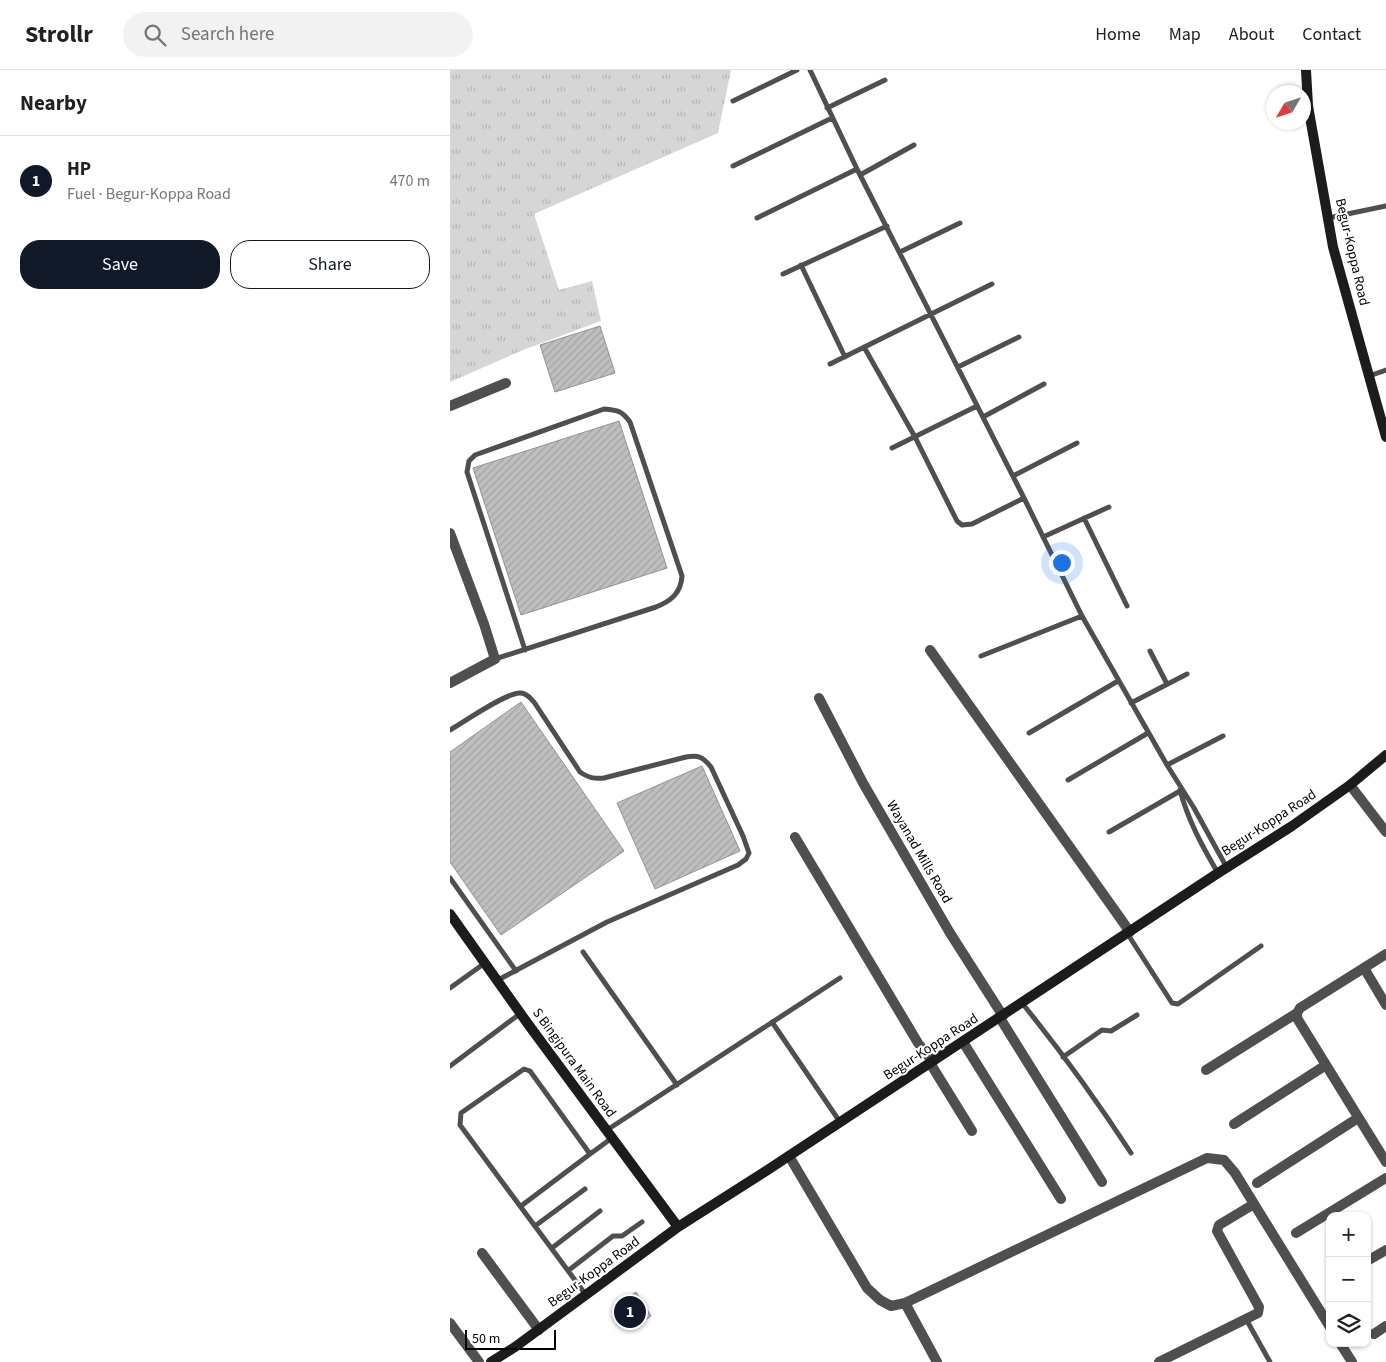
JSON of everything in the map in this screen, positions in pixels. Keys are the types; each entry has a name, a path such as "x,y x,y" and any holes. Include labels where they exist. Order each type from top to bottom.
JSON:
{"main road":[{"name":"Begur-Koppa Road","path":"1306,70 1308,106 1333,246 1386,437"},
{"name":"Begur-Koppa Road","path":"491,1362 515,1347 678,1227 1292,826 1350,785 1386,755"},
{"name":"S Bingipura Main Road","path":"450,914 678,1227"}],"street":[{"path":"450,406 506,383"},
{"path":"450,533 487,632 495,659 450,684"},
{"path":"930,650 1129,933"},
{"name":"Wayanad Mills Road","path":"819,698 868,791 950,933 1102,1182"},
{"path":"1350,785 1386,832"},
{"path":"795,837 972,1131"},
{"path":"1206,1070 1386,954"},
{"path":"1364,968 1386,1005"},
{"path":"1297,1013 1297,1018 1386,1162"},
{"path":"963,1042 1062,1199"},
{"path":"1234,1124 1326,1065"},
{"path":"1258,1184 1358,1118"},
{"path":"789,1156 867,1288 890,1306 905,1303 1207,1158 1224,1160 1235,1173 1326,1321"},
{"path":"1296,1232 1386,1178"},
{"path":"1159,1362 1258,1313 1259,1307 1217,1231 1220,1225 1254,1204"},
{"path":"1371,1259 1386,1250"},
{"path":"482,1253 538,1330"},
{"path":"905,1303 937,1362"},
{"path":"450,1323 479,1362"},
{"path":"1374,1334 1386,1326"},
{"path":"1342,1347 1350,1361"}],"lane":[{"path":"733,101 797,70"},
{"path":"810,70 857,169 978,406 1082,616 1178,785 1194,808 1222,870"},
{"path":"827,108 885,80"},
{"path":"733,166 832,118"},
{"path":"860,175 914,145"},
{"path":"757,218 857,169"},
{"path":"1328,218 1386,206"},
{"path":"900,252 960,223"},
{"path":"783,274 887,226"},
{"path":"801,265 845,357"},
{"path":"830,364 992,284"},
{"path":"958,368 1019,337"},
{"path":"864,348 915,437 957,521 967,526 1024,498"},
{"path":"1369,376 1386,370"},
{"path":"983,417 1044,384"},
{"path":"892,448 978,406"},
{"path":"495,659 525,650 656,608 665,604 681,586 682,576 630,422 624,414 616,410 604,409 481,453 469,461 467,472 525,650"},
{"path":"1013,476 1077,443"},
{"path":"1043,537 1109,506"},
{"path":"1084,518 1127,606"},
{"path":"981,656 1082,616"},
{"path":"1150,651 1167,684"},
{"path":"1131,704 1187,674"},
{"path":"1028,733 1118,681"},
{"path":"450,730 506,697 520,692 528,694 580,772 588,778 604,778 686,757 704,758 711,767 749,853 746,859 738,865 607,922 497,980"},
{"path":"1068,780 1148,733"},
{"path":"1167,765 1222,736"},
{"path":"1178,785 1187,815 1203,848 1222,870"},
{"path":"1109,832 1180,791"},
{"path":"450,878 516,971"},
{"path":"1129,933 1172,1003 1178,1004 1261,946"},
{"path":"583,952 677,1085"},
{"path":"450,988 485,963"},
{"path":"521,1206 590,1154 610,1134 677,1085 840,978"},
{"path":"1022,1003 1103,1110 1131,1152"},
{"path":"450,1066 521,1013"},
{"path":"1064,1057 1102,1030 1111,1031 1138,1015"},
{"path":"772,1022 840,1122"},
{"path":"586,1295 460,1125 461,1112 524,1069 530,1071 590,1154"},
{"path":"535,1226 585,1189"},
{"path":"552,1248 600,1211"},
{"path":"569,1270 613,1236 622,1236 642,1222"},
{"path":"1246,1319 1270,1362"}],"green space":[{"path":"450,70 731,70 718,133 534,214 559,290 592,281 601,321 523,350 450,382"}],"building":[{"path":"600,326 615,373 555,392 540,345"},
{"path":"619,421 667,568 521,615 473,468"},
{"path":"521,702 624,851 501,935 450,862 450,752"},
{"path":"702,766 740,851 655,889 617,803"},
{"path":"636,1292 651,1316 632,1329 616,1305"}],"place":[{"name":"HP","path":"630,1312"}]}
